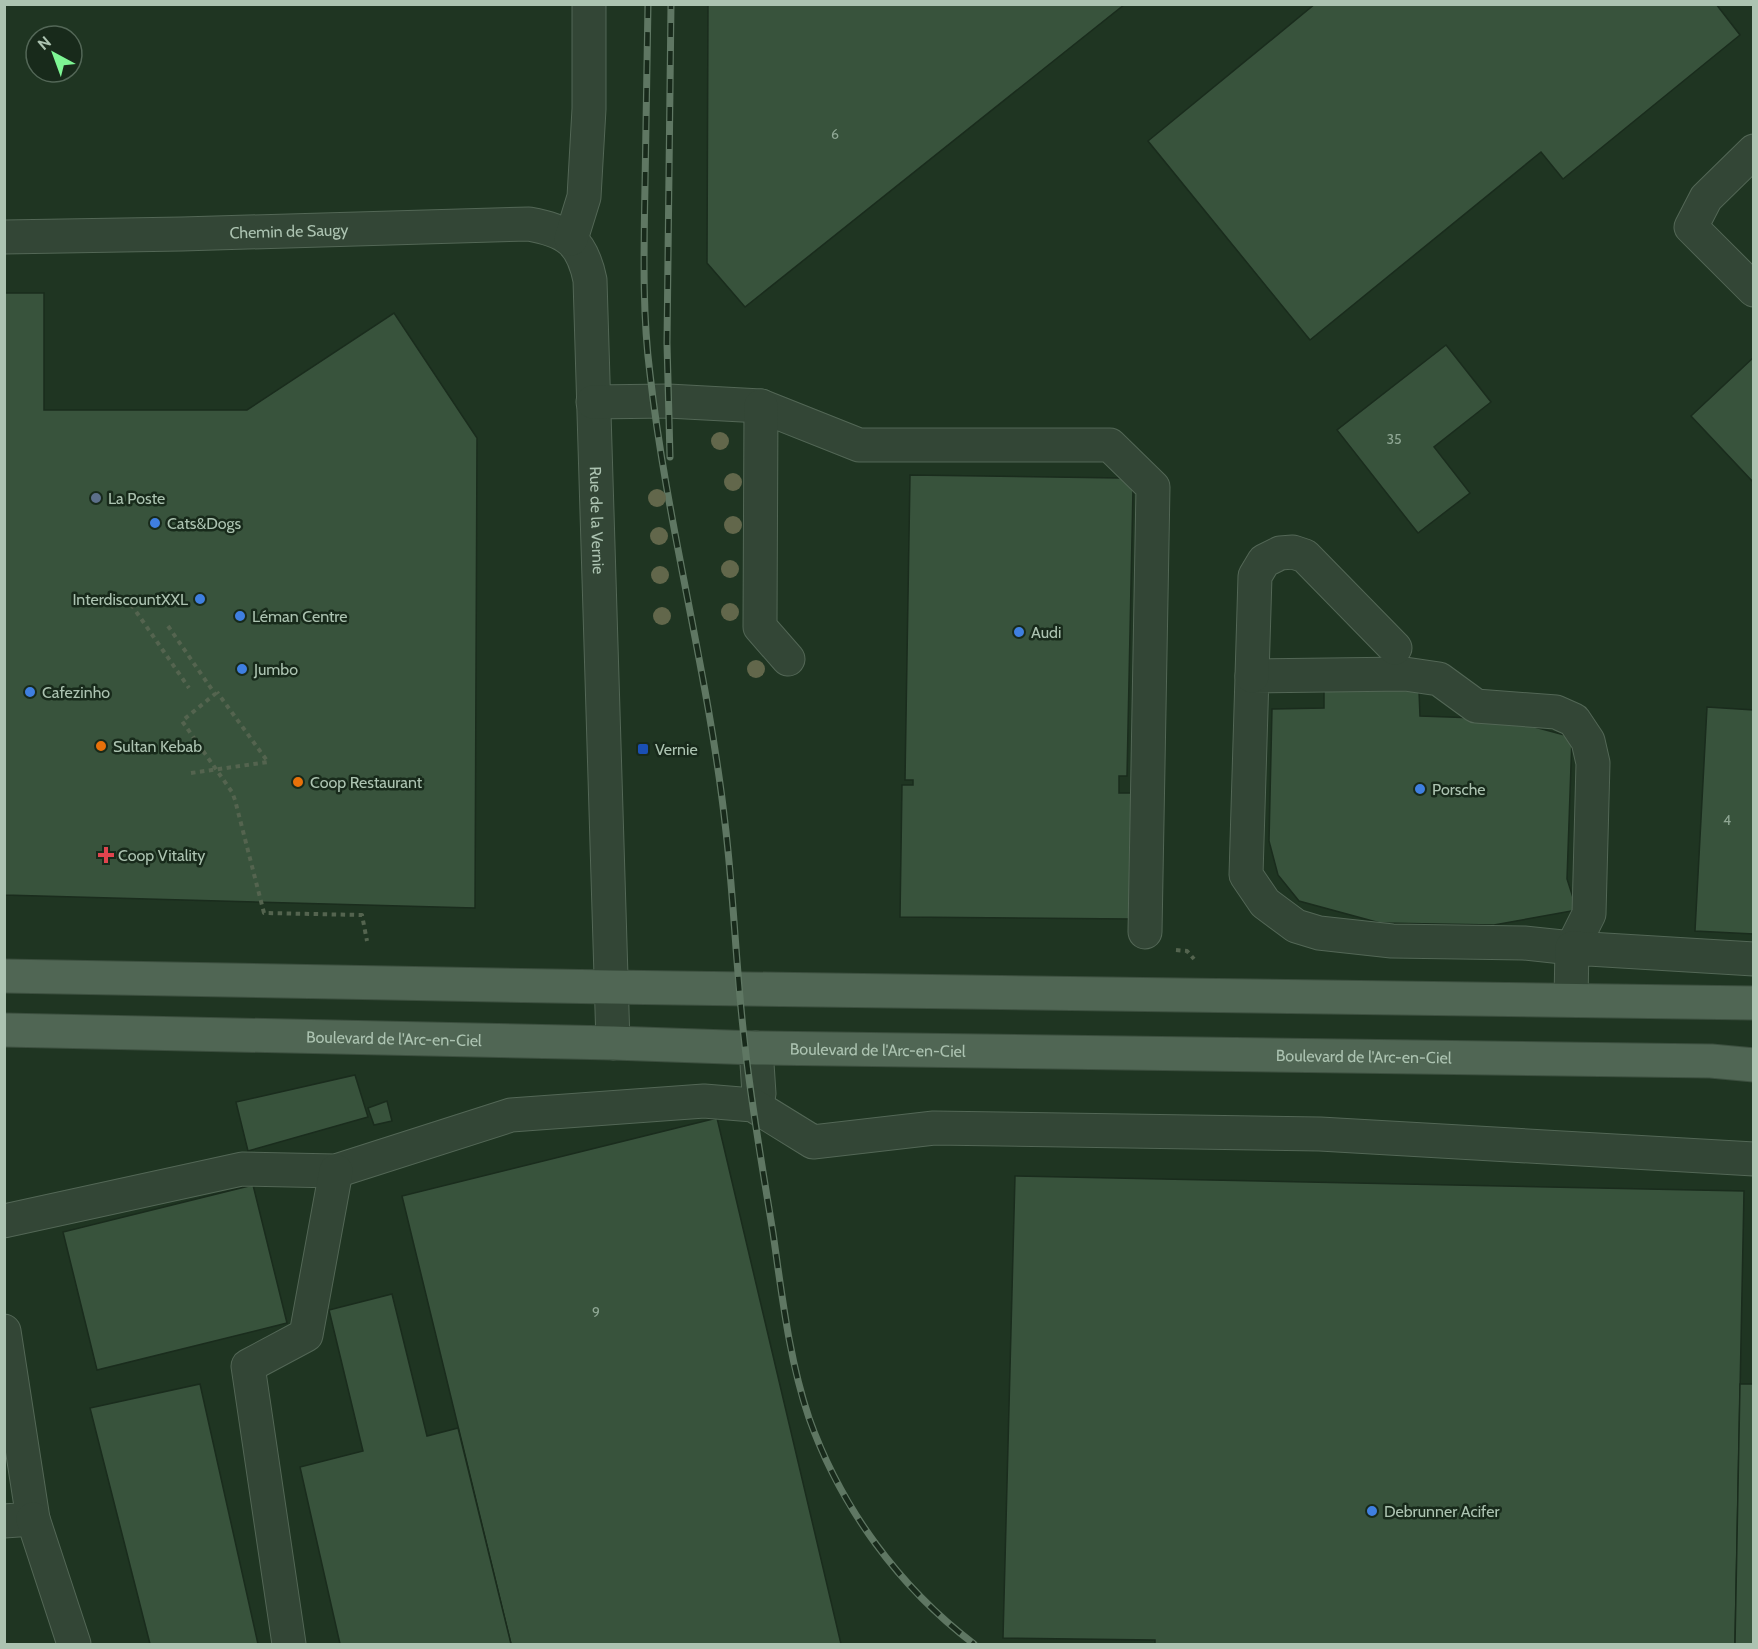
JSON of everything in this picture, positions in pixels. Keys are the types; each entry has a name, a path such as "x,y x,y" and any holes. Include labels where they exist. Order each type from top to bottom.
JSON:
{"main road":[{"path":"4,976 1754,1003"},
{"name":"Boulevard de l'Arc-en-Ciel","path":"4,1030 756,1048 1699,1061 1754,1065"}],"street":[{"path":"571,238 584,196 589,109 588,4"},
{"path":"1754,151 1706,198 1691,227 1754,290"},
{"name":"Chemin de Saugy","path":"4,237 529,224 550,228 571,238"},
{"name":"Rue de la Vernie","path":"571,238 580,249 590,280 613,1043"},
{"path":"593,402 668,401 761,406 859,445 1110,445 1153,486 1145,932"},
{"path":"761,406 760,627 788,659"},
{"path":"1395,648 1305,556 1293,552 1280,553 1264,561 1255,576 1246,875 1265,903 1296,926 1318,933 1392,941 1524,943 1754,959"},
{"path":"1252,676 1405,674 1439,679 1476,706 1556,712 1574,720 1588,741 1593,763 1589,914 1572,948 1571,999"},
{"path":"753,1105 759,1094 756,1048"},
{"path":"4,1221 242,1169 336,1171 511,1115 704,1101 753,1105 813,1142 934,1128 1320,1134 1754,1160"},
{"path":"289,1644 248,1366 306,1335 336,1171"},
{"path":"4,1331 19,1520 75,1644"}],"path":[{"path":"126,597 189,688"},
{"path":"191,773 202,771 213,770 224,768 268,762 168,626 216,694 182,721 201,748 207,757 213,766 219,775 232,792 264,913 362,915 367,941"}],"building":[{"path":"708,4 1125,4 745,307 707,263"},
{"path":"1315,4 1716,4 1740,35 1563,179 1541,152 1310,340 1148,141"},
{"name":"Léman Centre","path":"4,293 44,293 44,410 247,410 394,313 477,438 475,908 4,895"},
{"path":"1446,345 1491,402 1434,447 1470,493 1418,533 1337,430"},
{"path":"1754,357 1754,483 1691,416"},
{"name":"Audi","path":"910,475 1121,478 1133,489 1127,776 1119,776 1119,793 1133,793 1131,919 900,917 902,785 913,785 913,780 905,780"},
{"name":"Porsche","path":"1324,687 1419,691 1420,716 1505,719 1572,737 1567,879 1577,910 1494,925 1380,923 1299,901 1278,875 1269,841 1272,709 1324,708"},
{"path":"1707,707 1754,710 1754,934 1695,931"},
{"path":"355,1075 368,1117 248,1151 236,1102"},
{"path":"387,1101 392,1121 374,1125 368,1108"},
{"path":"717,1118 841,1644 511,1644 402,1196"},
{"name":"Debrunner Acifer","path":"1015,1176 1744,1191 1735,1644 1155,1644 1155,1640 1003,1638"},
{"path":"253,1185 287,1323 97,1370 63,1232"},
{"path":"392,1294 427,1436 458,1428 511,1644 340,1644 300,1467 363,1451 329,1310"},
{"path":"200,1384 258,1644 150,1644 90,1408"},
{"path":"1740,1384 1754,1384 1754,1644 1735,1644"}],"railway":[{"path":"648,4 644,256 647,350 666,487 718,767 748,1070 791,1350 809,1418 822,1451 855,1514 897,1571 947,1622 974,1644"},
{"path":"670,457 667,343 671,4"}],"place":[{"name":"La Poste","path":"96,498"},
{"name":"Cats&Dogs","path":"155,523"},
{"name":"InterdiscountXXL","path":"200,599"},
{"name":"Léman Centre","path":"240,616"},
{"name":"Audi","path":"1019,632"},
{"name":"Jumbo","path":"242,669"},
{"name":"Cafezinho","path":"30,692"},
{"name":"Sultan Kebab","path":"101,746"},
{"name":"Vernie","path":"643,749"},
{"name":"Coop Restaurant","path":"298,782"},
{"name":"Porsche","path":"1420,789"},
{"name":"Coop Vitality","path":"106,855"},
{"name":"Debrunner Acifer","path":"1372,1511"}]}
